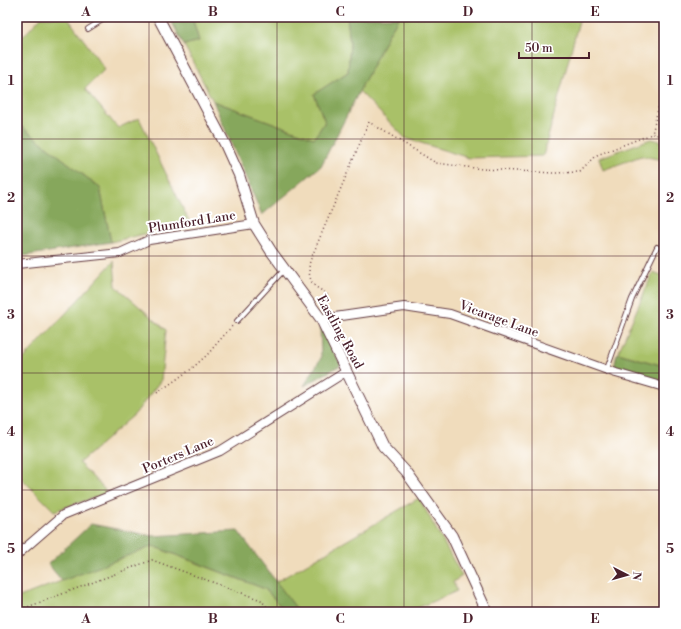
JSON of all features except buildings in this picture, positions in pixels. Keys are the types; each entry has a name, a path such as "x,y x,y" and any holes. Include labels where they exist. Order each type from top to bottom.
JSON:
{"street":[{"name":"Eastling Road","path":"158,17 225,144 239,175 254,224 271,251 319,315 383,447 406,472 452,536 487,612"},
{"path":"207,234 235,231 249,228 254,224"},
{"name":"Plumford Lane","path":"17,264 120,253 149,240 254,224"},
{"name":"Vicarage Lane","path":"319,315 404,307 450,314 606,370 664,387"},
{"name":"Porters Lane","path":"17,555 63,515 220,451 347,371"}],"lane":[{"path":"88,29 107,17"},
{"path":"606,370 632,299 657,247"},
{"path":"237,321 285,268"}],"path":[{"path":"652,134 664,84"},
{"path":"319,315 327,298 324,292 314,286 312,282 309,266 310,261 369,122 436,163 482,169 554,173 580,172 597,155 652,134 664,136"},
{"path":"157,393 190,370 207,355 237,321"},
{"path":"17,611 152,560 261,600 271,612"}],"green space":[{"path":"41,17 67,17 105,69 85,89 118,128 139,118 190,223 111,242 100,188 17,123 17,43"},
{"path":"169,17 192,17 199,41 184,45"},
{"path":"192,17 347,17 350,44 348,72 314,94 325,122 314,138 213,101 184,45 199,41"},
{"path":"347,17 399,17 389,33 321,166 262,215 213,101 314,138 325,122 314,94 348,72 350,44"},
{"path":"399,17 580,17 543,156 469,158 405,138 359,91"},
{"path":"17,123 100,188 111,242 17,257"},
{"path":"651,139 664,142 664,160 641,156 603,170 599,158"},
{"path":"114,261 116,286 166,330 161,380 135,414 79,463 108,493 54,511 17,474 17,366"},
{"path":"653,272 664,276 664,366 618,353"},
{"path":"320,326 341,365 304,386 321,358"},
{"path":"617,353 664,366 664,383 614,368"},
{"path":"419,498 462,576 453,582 457,591 408,612 299,612 276,582"},
{"path":"91,524 152,536 238,531 299,612 286,612 265,589 153,546 62,581 48,564"},
{"path":"152,546 265,589 286,612 17,612 17,598"}]}
